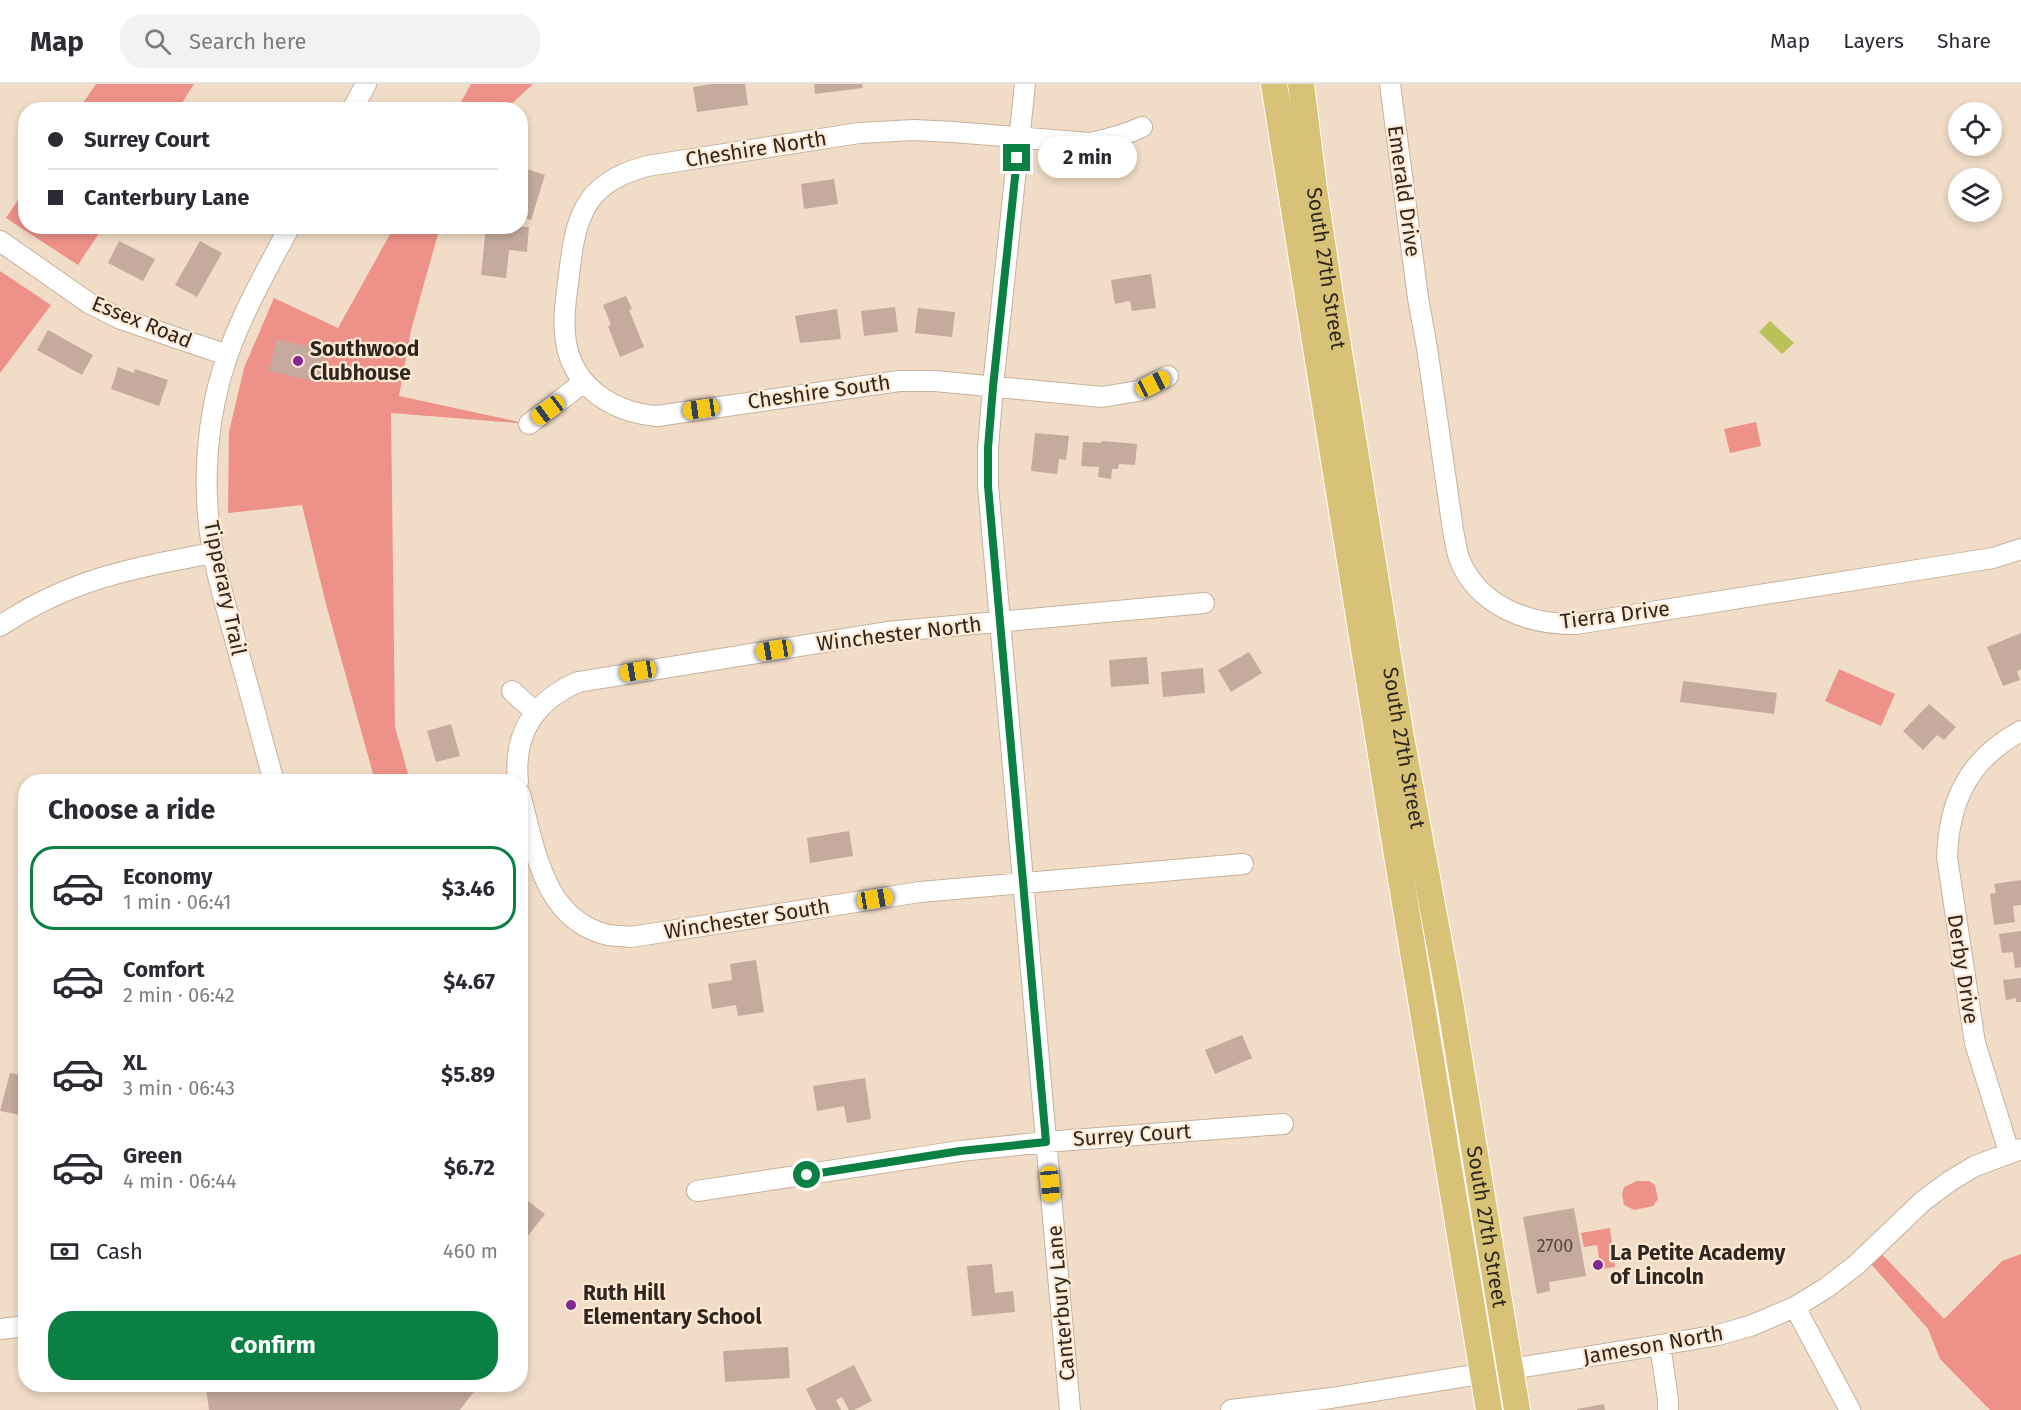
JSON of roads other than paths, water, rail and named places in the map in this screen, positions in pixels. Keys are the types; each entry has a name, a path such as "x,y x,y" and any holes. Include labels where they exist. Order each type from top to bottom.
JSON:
{"main road":[{"name":"South 27th Street","path":"1274,84 1367,674 1489,1410"},
{"name":"South 27th Street","path":"1301,84 1331,302 1401,737 1449,996 1517,1410"}],"street":[{"path":"356,102 366,84"},
{"name":"Canterbury Lane","path":"1024,84 993,387 988,448 988,486 1070,1410"},
{"name":"Emerald Drive","path":"1389,84 1418,298"},
{"name":"Cheshire North","path":"568,281 574,233 588,202 600,189 628,171 647,166 859,133 914,130 1090,142 1119,136 1142,127"},
{"name":"Tipperary Trail","path":"272,774 213,553 207,489 209,444 216,399 227,355 245,312 286,234"},
{"name":"Essex Road","path":"0,241 100,309 121,319 227,355"},
{"name":"Cheshire South","path":"568,281 565,334 574,366 584,382 599,397 618,408 640,414 657,416 899,381 935,381 1102,397 1138,391 1168,376"},
{"name":"Tierra Drive","path":"1418,298 1458,557 1478,589 1510,612 1536,621 1576,624 1993,558 2021,549"},
{"path":"529,424 584,382"},
{"path":"0,626 21,612 61,592 97,578 140,566 213,553"},
{"name":"Winchester North","path":"517,774 519,746 535,712 562,689 592,679 887,632 1204,603"},
{"path":"512,691 535,712"},
{"name":"Derby Drive","path":"2015,1151 1975,1044 1947,857 1948,831 1953,808 1965,784 1975,768 1993,750 2021,730"},
{"name":"Winchester South","path":"528,822 544,878 551,893 563,909 578,922 593,930 609,935 631,937 920,892 1243,864"},
{"name":"Surrey Court","path":"697,1191 960,1151 1046,1142 1283,1124"},
{"name":"Jameson North","path":"1231,1410 1331,1398 1660,1345 1718,1335 1750,1326 1795,1306 1826,1288 1856,1265 1923,1201 1950,1181 1975,1166 2015,1151"},
{"path":"1795,1306 1850,1410"},
{"path":"0,1329 18,1327"},
{"path":"1660,1345 1668,1410"}],"place":[{"name":"Southwood Clubhouse","path":"298,361"},
{"name":"La Petite Academy of Lincoln","path":"1598,1265"},
{"name":"Ruth Hill Elementary School","path":"571,1305"}]}
